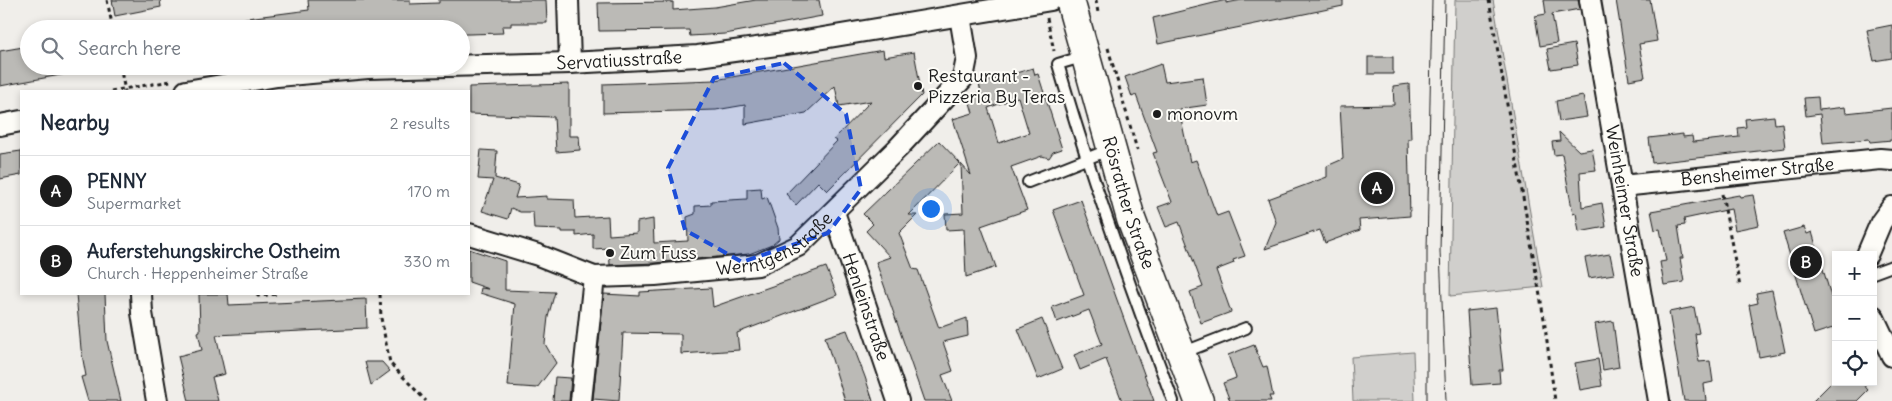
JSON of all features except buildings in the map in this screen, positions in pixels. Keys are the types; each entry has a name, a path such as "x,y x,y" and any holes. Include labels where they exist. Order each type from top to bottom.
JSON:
{"main road":[{"name":"Rösrather Straße","path":"1055,0 1096,48 1112,148 1131,219 1181,353 1183,392"}],"street":[{"path":"568,0 570,63"},
{"name":"Servatiusstraße","path":"470,65 570,63 698,56 960,16 1019,3 1055,0"},
{"name":"Weinheimer Straße","path":"1590,0 1659,401"},
{"name":"Werntgenstraße","path":"470,234 538,255 594,277 655,275 758,265 798,246 834,212 963,78 967,58 960,16"},
{"name":"Servatiusstraße","path":"192,90 288,75"},
{"path":"0,125 20,121"},
{"name":"Bensheimer Straße","path":"1622,186 1880,159 1892,160"},
{"path":"1869,251 1881,222 1892,207"},
{"name":"Henleinstraße","path":"834,212 898,401"},
{"path":"581,401 594,277"},
{"path":"141,295 142,314 157,401"},
{"path":"1877,324 1892,356"}],"lane":[{"path":"1096,48 1058,64 1086,160 1131,290 1183,392"},
{"path":"1028,182 1112,148"},
{"path":"1877,272 1892,266"},
{"path":"1181,353 1246,328"}],"path":[{"path":"107,0 110,20"},
{"path":"1055,0 1050,38 1058,64"},
{"path":"1096,0 1099,16"},
{"path":"1489,0 1544,319 1555,401"},
{"path":"1096,48 1129,116 1139,158"},
{"path":"122,75 124,90"},
{"path":"1719,176 1740,287"},
{"path":"380,295 381,318 390,363 426,401"}],"highlighted area":[{"path":"784,63 846,114 861,189 828,233 742,262 685,230 668,168 714,78"}],"shaded area":[{"path":"1455,0 1493,0 1543,287 1450,296"},
{"path":"1413,352 1415,401 1353,401 1351,357"}],"tram line":[{"path":"1427,401 1427,251 1432,0"},
{"path":"1445,0 1440,251 1446,401"}],"place":[{"name":"Restaurant - Pizzeria By Teras","path":"918,86"},
{"name":"monovm","path":"1157,114"},
{"name":"PENNY","path":"1377,188"},
{"name":"Zum Fuss","path":"610,253"},
{"name":"Auferstehungskirche Ostheim","path":"1806,262"}]}
